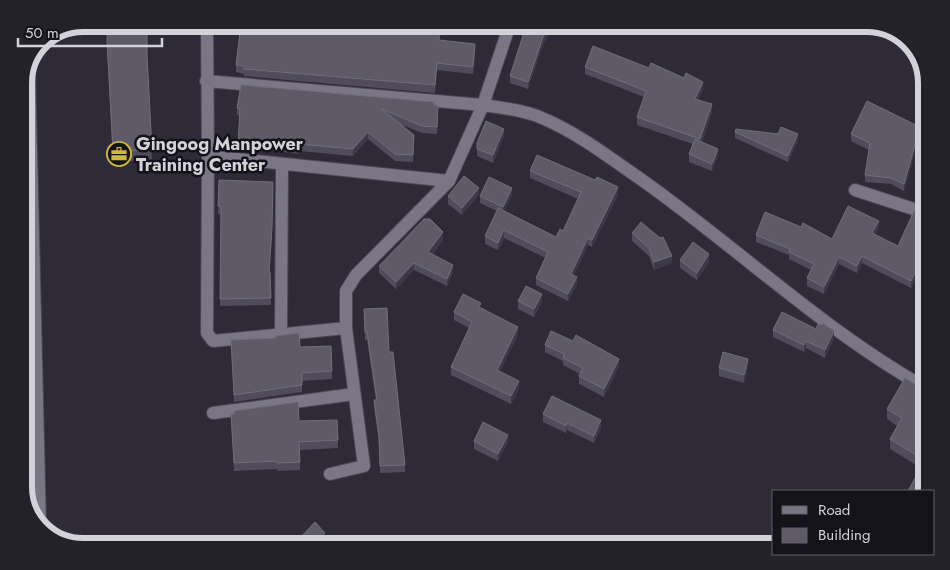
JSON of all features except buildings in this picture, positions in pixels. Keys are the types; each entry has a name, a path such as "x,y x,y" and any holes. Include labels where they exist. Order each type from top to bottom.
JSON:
{"street":[{"path":"207,32 207,333 213,341 346,328"},
{"path":"330,474 364,466 346,328 346,291 356,275 448,181 483,105 504,32"},
{"path":"206,81 483,105 525,112 543,118 575,134 676,205 854,344 918,383"},
{"path":"208,156 448,181"},
{"path":"281,334 282,164"},
{"path":"855,190 917,210"},
{"path":"33,234 40,512"},
{"path":"213,413 354,394"}],"place":[{"name":"Gingoog Manpower Training Center","path":"119,154"}]}
